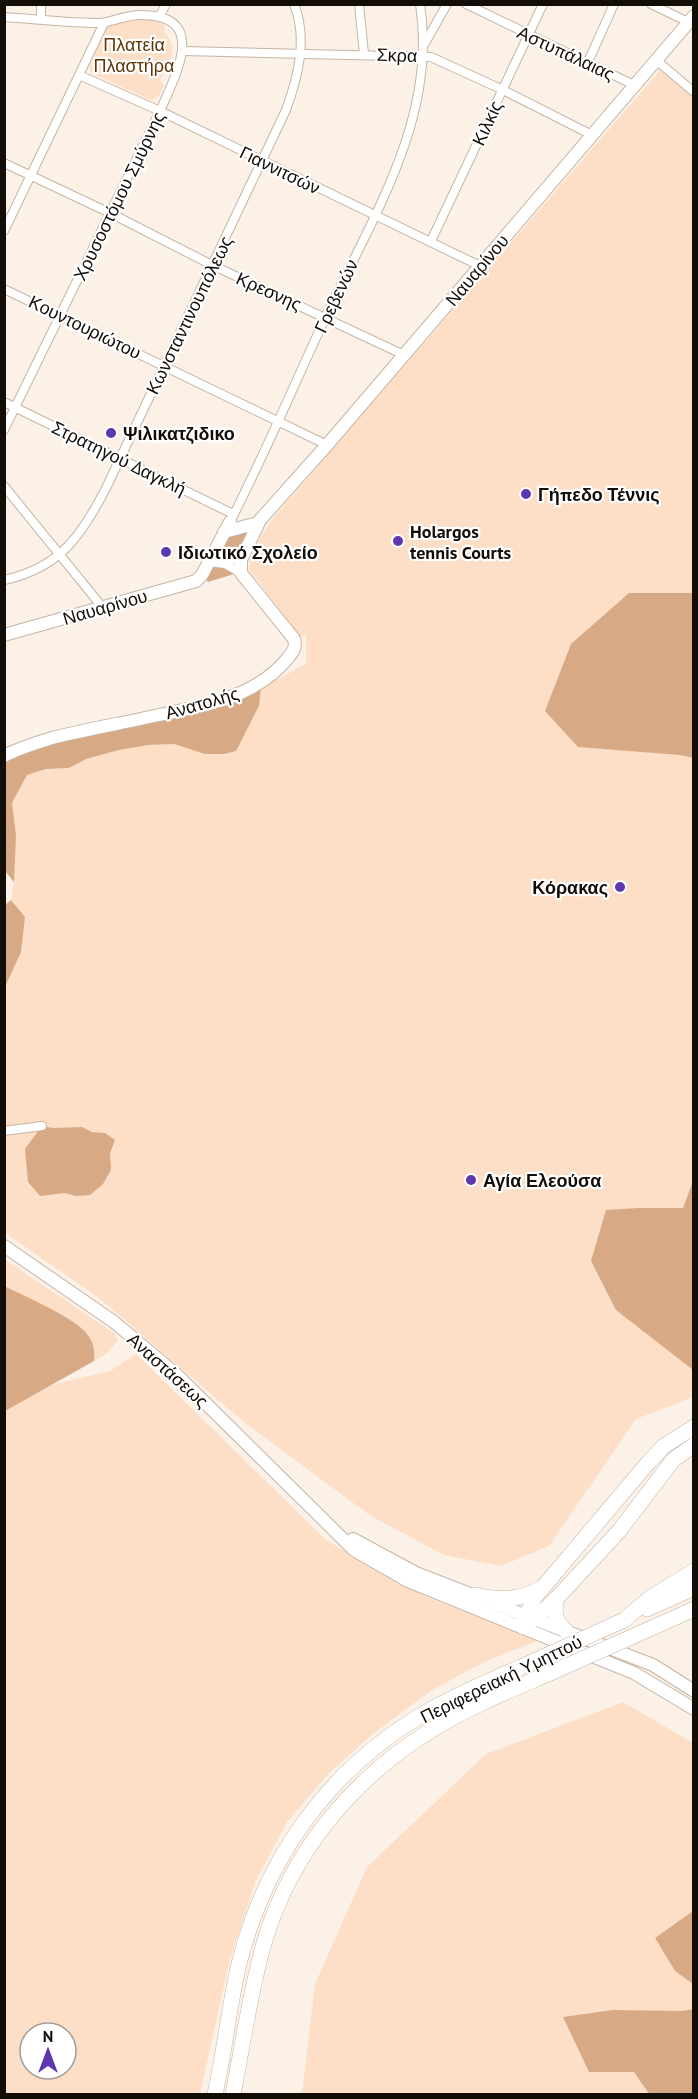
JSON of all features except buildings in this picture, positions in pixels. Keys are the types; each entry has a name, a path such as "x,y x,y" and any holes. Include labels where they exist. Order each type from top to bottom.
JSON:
{"highway":[{"path":"527,1620 534,1598 658,1452 680,1434 693,1427"},
{"path":"527,1620 557,1598 619,1531 673,1460 693,1445"},
{"path":"624,1620 650,1598 693,1571"},
{"path":"475,1594 488,1598 515,1598 544,1586"},
{"name":"Περιφερειακή Υμηττού","path":"215,2094 232,1998 249,1931 270,1879 302,1824 338,1780 364,1756 413,1721 479,1685 693,1588"},
{"path":"557,1598 554,1613 561,1627 567,1632"},
{"name":"Περιφερειακή Υμηττού","path":"234,2091 258,1966 273,1918 302,1857 330,1818 368,1778 410,1744 433,1729 482,1704 693,1609"},
{"path":"654,1627 693,1615"}],"street":[{"path":"41,4 41,19"},
{"path":"159,17 166,4"},
{"name":"Κωνσταντινουπόλεως","path":"4,580 34,570 60,555 75,541 90,520 286,110 296,82 302,44 294,4"},
{"path":"359,4 364,54"},
{"name":"Γρεβενών","path":"202,574 279,422 401,158 415,112 425,43 420,4"},
{"path":"425,43 447,4"},
{"name":"Αστυπάλαιας","path":"466,4 634,85"},
{"name":"Κιλκίς","path":"431,241 543,4"},
{"path":"588,62 614,4"},
{"path":"651,4 691,19"},
{"path":"4,17 104,23 131,15 159,17 173,25 179,32 183,51"},
{"name":"Ναυαρίνου","path":"240,573 241,560 258,523 691,19"},
{"path":"4,231 104,23"},
{"name":"Σκρα","path":"183,51 423,55 503,90 592,135"},
{"name":"Χρυσοστόμου Σμύρνης","path":"4,430 160,111 183,51"},
{"path":"656,60 693,92"},
{"name":"Γιαννιτσών","path":"79,75 160,111 480,266"},
{"name":"Κρεσνης","path":"4,164 404,355"},
{"name":"Κουντουριώτου","path":"4,289 62,315 327,445"},
{"name":"Στρατηγού Δαγκλή","path":"4,402 120,459 229,523"},
{"path":"4,486 103,608"},
{"path":"229,523 258,523"},
{"path":"217,545 221,555 231,560 241,560"},
{"name":"Ανατολής","path":"4,756 50,739 198,708 227,699 256,686 283,664 296,645 294,639 240,573 225,564 209,562"},
{"name":"Ναυαρίνου","path":"4,635 196,581 202,574"},
{"path":"4,1131 42,1126"},
{"name":"Αναστάσεως","path":"4,1246 114,1322 146,1348 175,1373 315,1512"},
{"path":"315,1512 360,1544 416,1573 475,1594 634,1673 693,1709"},
{"path":"315,1512 354,1550 408,1581 567,1632 653,1665 693,1691"}],"green space":[{"name":"Πλατεία Πλαστήρα","path":"138,18 165,23 164,31 169,38 172,50 160,81 164,85 158,97 151,100 91,73 90,66 107,26 111,23"},
{"path":"662,68 693,95 693,593 629,593 680,755 693,758 693,1181 683,1208 638,1208 616,1310 693,1370 693,1397 636,1419 549,1546 501,1566 444,1555 371,1516 245,1423 98,1297 5,1233 5,987 21,952 25,917 11,900 14,882 12,803 27,775 46,769 69,768 86,759 119,750 148,745 174,744 205,754 253,718 259,706 261,688 306,664 306,634 301,637 249,569 252,554 260,538 279,511"},
{"path":"4,1259 115,1334 118,1340 106,1354 94,1361 92,1344 81,1328 49,1308 5,1286"},
{"path":"136,1354 326,1540 426,1597 539,1640 482,1663 432,1690 374,1733 328,1774 287,1822 256,1880 230,1959 200,2094 5,2094 4,1396 110,1371"},
{"path":"623,1702 693,1743 693,1911 655,1938 675,1971 693,1984 693,2009 682,2011 612,2010 563,2017 634,2072 649,2094 302,2094 315,1984 367,1867 486,1754"}],"shaded area":[{"path":"249,528 239,557 230,557 226,554 221,546 224,538"},
{"path":"217,566 234,574 208,582 205,578 210,568"},
{"path":"629,593 693,593 693,758 578,747 545,711 571,644"},
{"path":"261,688 259,706 236,751 224,754 205,754 174,744 148,745 86,759 69,768 46,769 27,775 12,803 16,836 14,882 5,871 4,760 52,742"},
{"path":"11,900 25,917 21,952 5,987 5,905"},
{"path":"42,1126 82,1127 92,1132 105,1133 115,1140 110,1153 111,1170 103,1184 90,1195 76,1196 65,1193 40,1196 28,1182 25,1149"},
{"path":"693,1181 694,1370 616,1310 591,1261 606,1210 683,1208"},
{"path":"4,1286 72,1321 87,1334 94,1347 94,1361 5,1411"},
{"path":"693,1911 693,1984 675,1971 655,1938"},
{"path":"693,2009 693,2094 649,2094 634,2072 589,2072 563,2017 612,2010 682,2011"}],"place":[{"name":"Ψιλικατζιδικο","path":"111,433"},
{"name":"Γήπεδο Τέννις","path":"526,494"},
{"name":"Holargos tennis Courts","path":"398,541"},
{"name":"Ιδιωτικό Σχολείο","path":"166,552"},
{"name":"Κόρακας","path":"620,887"},
{"name":"Αγία Ελεούσα","path":"471,1180"}]}
